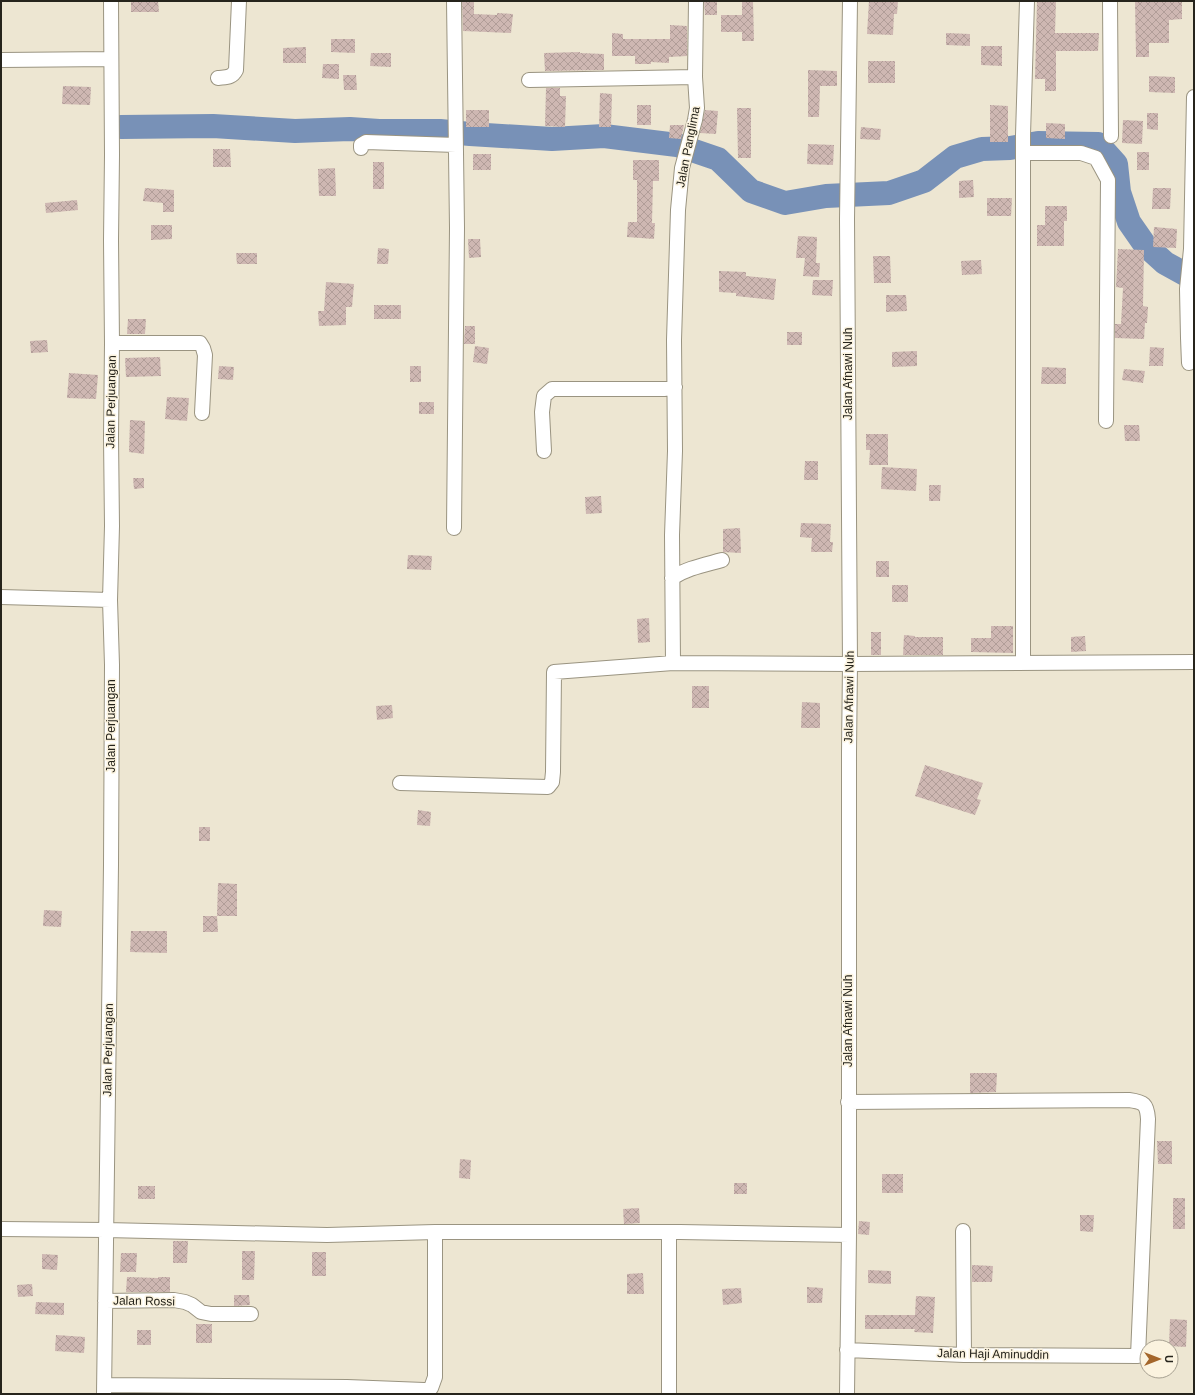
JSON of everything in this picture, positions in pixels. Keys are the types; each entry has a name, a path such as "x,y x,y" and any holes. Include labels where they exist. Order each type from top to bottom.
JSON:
{"street":[{"name":"Jalan Perjuangan","path":"104,1389 111,865 111,1"},
{"path":"218,78 229,77 234,74 236,70 239,1"},
{"path":"454,1 457,228 454,528"},
{"name":"Jalan Panglima","path":"674,663 672,578 675,387 674,340 678,210 681,174 697,108 695,77 696,1"},
{"name":"Jalan Afnawi Nuh","path":"847,1394 849,1235 848,1102 850,664 847,219 850,1"},
{"path":"1023,662 1023,126 1027,1"},
{"path":"1110,1 1111,136"},
{"path":"1,60 111,59"},
{"path":"529,80 695,77"},
{"path":"1189,363 1191,335 1187,289 1191,249 1194,97"},
{"path":"361,148 361,145 366,142 456,143"},
{"path":"1023,151 1081,153 1096,158 1108,180 1106,421"},
{"path":"112,343 200,342 205,355 202,412"},
{"path":"544,450 542,412 544,396 552,389 664,389 675,387"},
{"path":"672,578 679,573 722,560"},
{"path":"1,597 110,600"},
{"path":"400,783 548,786 552,782 553,772 554,672 674,663 850,664 1194,662"},
{"name":"Jalan Haji Aminuddin","path":"847,1350 964,1355 1138,1356 1148,1119 1147,1108 1140,1101 1129,1100 848,1102"},
{"path":"1,1229 328,1235 434,1232 669,1232 849,1235"},
{"path":"963,1230 964,1355"},
{"path":"104,1389 347,1387 424,1390 431,1388 434,1377 434,1232"},
{"path":"669,1232 669,1394"},
{"name":"Jalan Rossi","path":"105,1301 174,1300 185,1302 201,1312 211,1314 252,1314"}],"building":[{"path":"131,1 158,1 159,12 131,12"},
{"path":"462,1 474,1 474,14 513,14 511,33 463,31"},
{"path":"704,1 717,1 717,15 705,15"},
{"path":"742,1 753,1 754,41 742,41 742,32 721,32 721,15 742,15"},
{"path":"869,1 898,1 897,14 894,14 893,35 867,34"},
{"path":"1037,1 1056,1 1055,33 1099,33 1098,51 1056,51 1056,91 1045,91 1045,79 1035,79"},
{"path":"1135,1 1182,1 1182,19 1169,20 1169,43 1149,43 1149,57 1136,57"},
{"path":"670,25 687,26 687,56 669,57 669,63 651,62 651,64 635,64 635,56 612,56 612,33 623,34 623,39 670,39"},
{"path":"946,33 970,34 970,46 946,45"},
{"path":"331,39 355,39 355,53 331,52"},
{"path":"981,46 1002,46 1002,66 981,65"},
{"path":"306,47 306,63 283,63 283,48"},
{"path":"580,52 604,54 604,70 545,71 544,53"},
{"path":"371,53 391,53 391,67 370,66"},
{"path":"868,61 895,61 895,83 868,83"},
{"path":"323,64 339,64 339,79 322,78"},
{"path":"808,70 837,71 837,86 820,86 819,117 808,117"},
{"path":"343,75 356,75 357,90 344,90"},
{"path":"1149,76 1175,77 1175,93 1149,92"},
{"path":"63,86 91,87 90,105 62,104"},
{"path":"546,88 560,88 560,96 566,96 565,127 545,126"},
{"path":"600,93 612,94 611,127 599,127"},
{"path":"637,105 651,105 651,125 637,125"},
{"path":"990,105 1008,106 1008,142 990,142"},
{"path":"737,108 751,108 751,158 738,158"},
{"path":"466,110 489,110 489,127 466,127"},
{"path":"705,110 718,111 716,134 700,133"},
{"path":"1147,113 1158,113 1158,130 1147,129"},
{"path":"1123,120 1143,121 1142,144 1122,143"},
{"path":"1046,123 1065,124 1065,139 1046,138"},
{"path":"670,125 684,125 681,139 669,138"},
{"path":"861,127 881,129 880,140 860,139"},
{"path":"808,144 834,145 833,165 807,164"},
{"path":"213,149 230,149 231,167 213,167"},
{"path":"1137,152 1149,152 1149,170 1137,170"},
{"path":"473,154 491,154 491,170 473,170"},
{"path":"633,160 659,160 659,181 653,181 652,223 655,223 654,239 627,237 628,222 637,222 637,180 633,180"},
{"path":"373,162 384,162 384,189 373,189"},
{"path":"335,168 336,196 319,196 318,169"},
{"path":"973,180 974,197 959,198 959,181"},
{"path":"145,188 174,190 174,212 163,212 163,203 143,201"},
{"path":"1153,188 1171,188 1170,209 1152,209"},
{"path":"987,198 1012,198 1011,216 987,216"},
{"path":"77,200 78,210 46,213 45,203"},
{"path":"1045,206 1067,206 1067,221 1064,221 1064,246 1037,246 1037,225 1045,225"},
{"path":"151,225 172,225 172,239 151,240"},
{"path":"1154,227 1177,229 1176,248 1153,247"},
{"path":"798,236 817,237 816,263 820,263 819,277 803,276 805,258 796,258"},
{"path":"468,239 480,239 481,257 469,258"},
{"path":"378,248 389,249 388,264 377,264"},
{"path":"1118,249 1144,250 1143,306 1148,307 1144,339 1115,338 1115,324 1121,324 1123,288 1116,287"},
{"path":"236,253 257,253 257,264 237,264"},
{"path":"873,256 890,256 891,283 874,283"},
{"path":"981,260 982,274 962,275 961,261"},
{"path":"719,271 746,272 746,276 776,279 774,300 736,296 736,293 719,292"},
{"path":"813,280 833,280 832,296 812,295"},
{"path":"326,282 354,284 352,307 346,307 346,325 319,326 318,311 324,311"},
{"path":"886,295 906,295 907,311 886,312"},
{"path":"374,305 401,305 401,319 374,319"},
{"path":"128,319 146,319 145,334 127,334"},
{"path":"465,326 475,326 475,344 464,344"},
{"path":"787,332 802,332 802,345 787,345"},
{"path":"47,340 48,352 31,353 30,341"},
{"path":"475,346 489,348 487,364 473,362"},
{"path":"1150,347 1164,348 1163,366 1149,366"},
{"path":"917,351 917,366 892,367 892,352"},
{"path":"160,357 161,376 126,377 125,358"},
{"path":"219,366 234,367 233,380 218,379"},
{"path":"410,366 421,366 421,382 410,382"},
{"path":"1042,367 1066,368 1066,384 1041,384"},
{"path":"1124,369 1145,371 1143,383 1122,380"},
{"path":"69,373 98,375 96,399 67,398"},
{"path":"167,397 189,398 187,421 165,419"},
{"path":"419,402 434,402 434,414 419,414"},
{"path":"130,420 145,421 144,454 129,452"},
{"path":"1124,425 1139,425 1140,441 1125,441"},
{"path":"866,434 888,434 888,465 869,465 870,450 866,450"},
{"path":"805,461 818,461 818,480 804,480"},
{"path":"882,467 917,469 916,491 881,489"},
{"path":"133,478 144,478 144,488 134,489"},
{"path":"929,485 941,485 940,501 929,501"},
{"path":"601,496 602,513 586,514 585,497"},
{"path":"801,523 831,524 830,542 833,542 832,552 811,552 812,538 800,537"},
{"path":"740,528 741,553 723,552 723,529"},
{"path":"408,555 432,556 431,570 407,569"},
{"path":"876,561 889,561 889,577 876,577"},
{"path":"892,585 908,585 908,602 892,602"},
{"path":"649,618 650,642 638,643 637,619"},
{"path":"991,626 1013,626 1013,653 971,652 971,638 991,638"},
{"path":"871,632 881,632 881,655 871,655"},
{"path":"904,635 915,637 943,637 943,655 903,655"},
{"path":"1085,636 1086,651 1071,652 1071,637"},
{"path":"692,686 709,686 709,708 692,708"},
{"path":"802,702 820,703 820,728 801,728"},
{"path":"392,705 393,718 377,720 376,706"},
{"path":"925,765 983,783 977,799 981,800 975,815 915,796"},
{"path":"418,810 431,812 430,826 417,825"},
{"path":"199,827 210,827 210,841 199,841"},
{"path":"218,883 237,884 237,916 217,916"},
{"path":"44,910 62,911 61,927 43,926"},
{"path":"203,916 217,916 218,932 203,932"},
{"path":"131,931 167,931 167,953 130,952"},
{"path":"970,1073 997,1073 996,1092 970,1093"},
{"path":"1157,1141 1172,1141 1172,1164 1158,1164"},
{"path":"460,1159 471,1160 470,1179 459,1178"},
{"path":"882,1174 903,1174 903,1193 882,1193"},
{"path":"734,1183 747,1183 747,1194 734,1194"},
{"path":"138,1186 155,1186 155,1199 138,1199"},
{"path":"1173,1198 1185,1198 1185,1229 1173,1229"},
{"path":"639,1208 640,1223 624,1224 623,1209"},
{"path":"1080,1215 1094,1215 1093,1232 1080,1231"},
{"path":"859,1221 870,1222 869,1235 858,1234"},
{"path":"173,1241 188,1241 187,1263 173,1263"},
{"path":"242,1251 255,1251 254,1280 242,1280"},
{"path":"312,1252 326,1252 326,1276 312,1276"},
{"path":"121,1253 137,1253 136,1272 120,1272"},
{"path":"42,1254 58,1255 57,1270 42,1269"},
{"path":"972,1265 993,1266 992,1282 972,1282"},
{"path":"868,1270 891,1271 891,1284 868,1283"},
{"path":"643,1273 644,1294 627,1294 627,1274"},
{"path":"127,1277 170,1277 170,1292 126,1292"},
{"path":"32,1284 33,1296 18,1297 17,1285"},
{"path":"807,1287 823,1288 822,1303 807,1303"},
{"path":"741,1288 742,1303 723,1305 722,1289"},
{"path":"234,1295 249,1295 250,1305 234,1306"},
{"path":"916,1296 935,1297 933,1333 914,1332 915,1329 865,1329 865,1315 915,1315"},
{"path":"36,1302 64,1303 64,1315 35,1314"},
{"path":"1170,1319 1187,1320 1186,1347 1179,1347 1179,1339 1169,1339"},
{"path":"196,1324 212,1324 212,1343 196,1343"},
{"path":"137,1330 151,1330 151,1345 137,1345"},
{"path":"56,1335 85,1337 84,1353 55,1351"}],"waterway":[{"path":"121,127 213,126 295,131 350,129 379,131 440,131 552,139 604,136 677,145 718,159 751,191 785,203 826,196 889,193 924,181 955,157 982,149 1010,148 1038,143 1098,144 1116,164 1119,192 1129,222 1145,245 1165,263 1194,279"}]}
